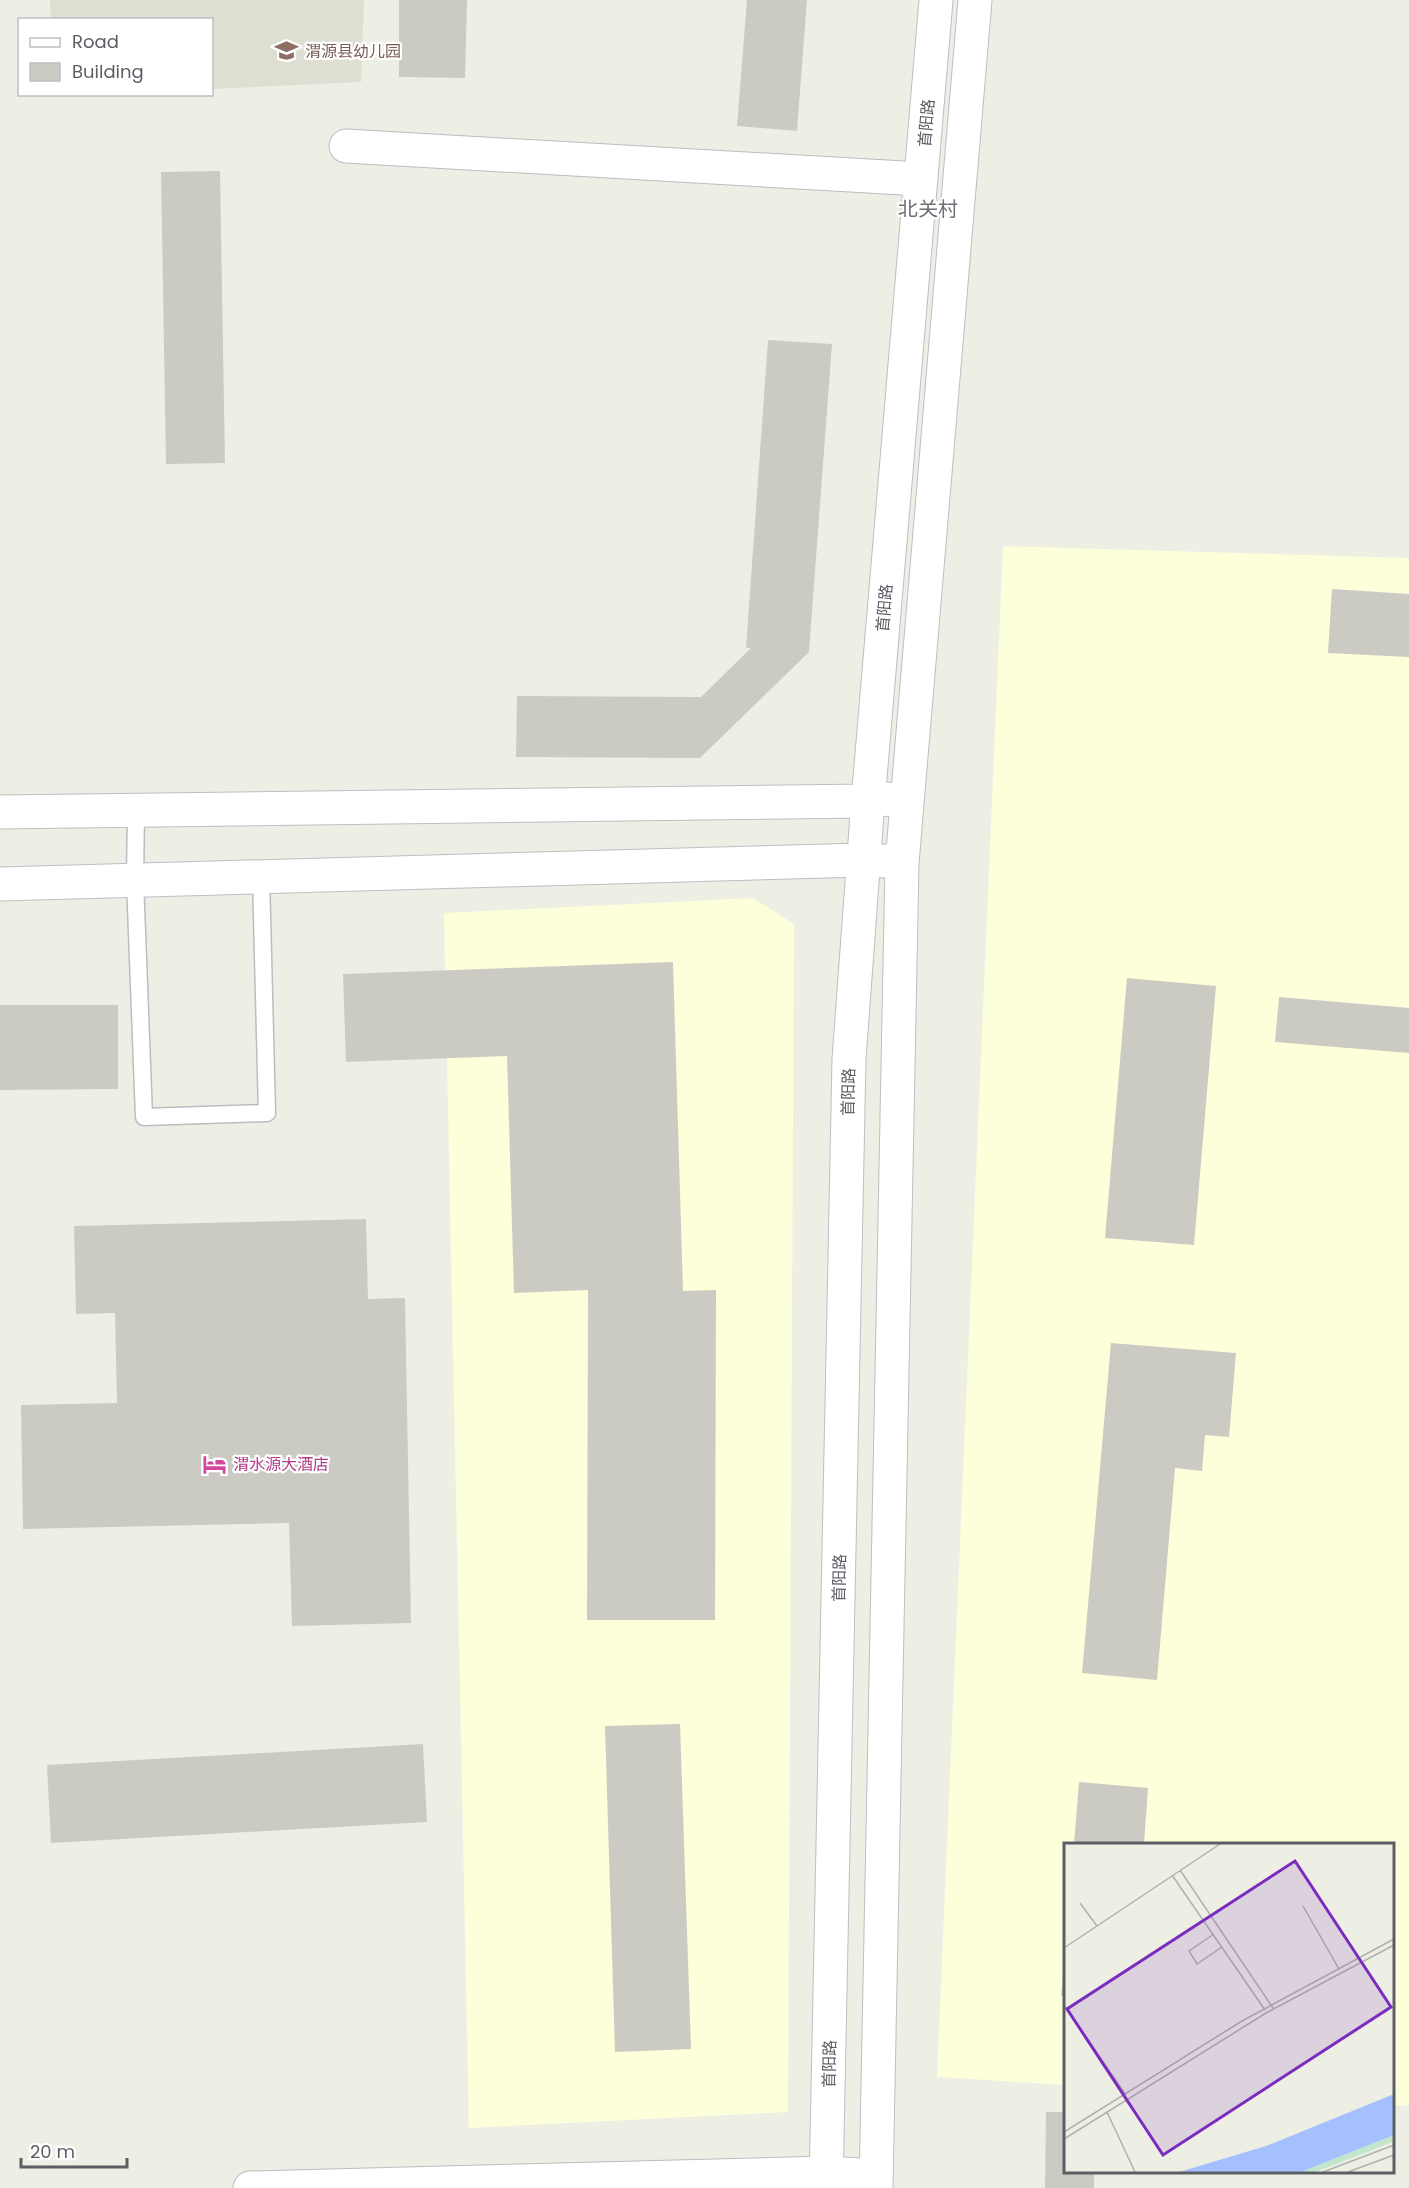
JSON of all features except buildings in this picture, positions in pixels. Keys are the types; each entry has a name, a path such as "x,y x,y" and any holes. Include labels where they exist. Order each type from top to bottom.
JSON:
{"main road":[{"name":"首阳路","path":"826,2181 849,1059 863,860 936,0"},
{"path":"250,2188 876,2182 902,863 975,0"},
{"path":"346,146 921,179"},
{"path":"0,812 868,801 907,796"},
{"path":"0,884 863,860 902,863"}],"lane":[{"path":"136,810 135,880 144,1118 267,1113 261,876"}],"shaded area":[{"name":"渭源县幼儿园","path":"50,0 364,0 361,82 213,89 213,18 51,18"},
{"path":"1003,546 1409,558 1409,2106 1394,2105 1394,1843 1064,1843 1064,2085 937,2077"},
{"path":"753,898 794,924 788,2112 469,2128 444,913"}],"place":[{"name":"渭源县幼儿园","path":"287,51"},
{"name":"渭水源大酒店","path":"215,1464"}],"district":[{"name":"北关村","path":"928,209"}]}
